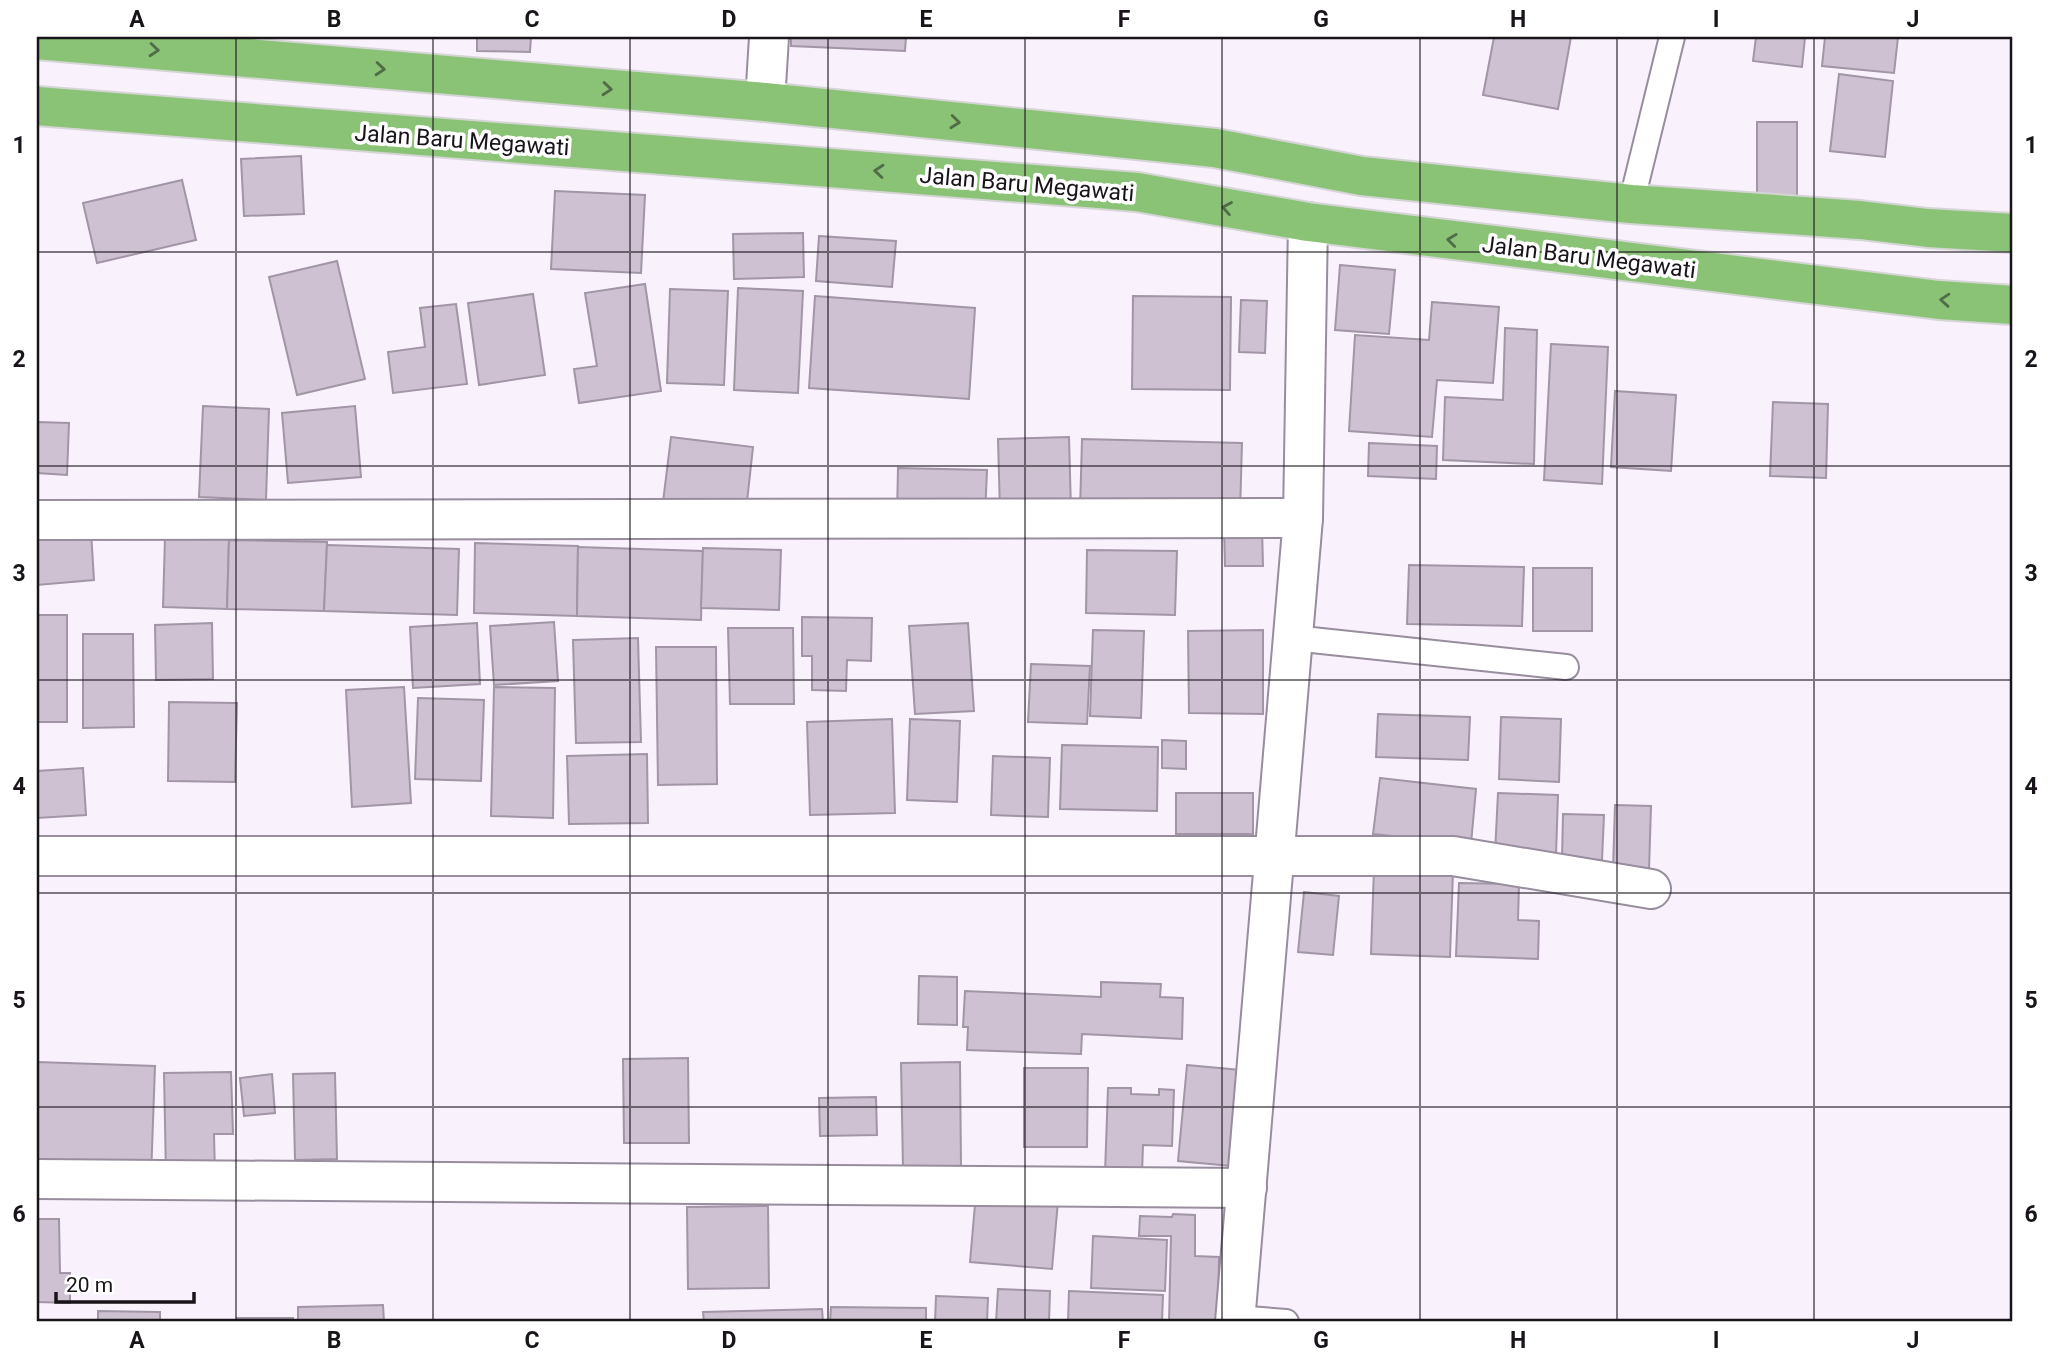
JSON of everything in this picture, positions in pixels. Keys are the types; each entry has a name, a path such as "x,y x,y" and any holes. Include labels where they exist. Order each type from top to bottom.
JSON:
{"highway":[{"path":"37,40 765,102 1215,148 1362,176 1631,204 2013,233"},
{"name":"Jalan Baru Megawati","path":"37,106 1137,192 1308,222 1939,300 2013,305"}],"street":[{"path":"765,102 769,37"},
{"path":"1235,1320 1303,518 1308,222"},
{"path":"37,520 1303,518"},
{"path":"37,856 1453,856 1651,889"},
{"path":"37,1178 1247,1188"}],"lane":[{"path":"1631,204 1672,37"},
{"path":"1293,638 1566,667"},
{"path":"1235,1320 1286,1322"}],"building":[{"path":"477,37 531,37 530,52 477,51"},
{"path":"791,37 906,37 905,51 791,46"},
{"path":"1494,37 1571,37 1558,109 1483,95"},
{"path":"1756,37 1805,37 1802,67 1753,61"},
{"path":"1825,37 1898,37 1894,73 1822,66"},
{"path":"1839,74 1893,81 1885,157 1830,151"},
{"path":"1757,122 1797,122 1797,198 1757,199"},
{"path":"301,156 304,214 244,216 241,159"},
{"path":"182,180 196,240 97,263 83,203"},
{"path":"555,191 645,195 641,273 551,269"},
{"path":"803,233 804,277 734,279 733,234"},
{"path":"819,236 896,241 892,287 816,281"},
{"path":"337,261 365,379 297,395 269,277"},
{"path":"1340,265 1395,270 1389,334 1335,330"},
{"path":"645,284 661,391 579,403 574,369 597,366 585,293"},
{"path":"738,288 803,291 798,393 734,390"},
{"path":"670,289 728,291 724,385 667,383"},
{"path":"533,294 545,375 479,385 468,303"},
{"path":"815,296 975,308 969,399 809,388"},
{"path":"1133,296 1231,297 1230,390 1132,389"},
{"path":"1241,300 1267,301 1265,353 1239,352"},
{"path":"1432,302 1499,307 1493,383 1437,380 1432,437 1349,431 1355,335 1429,340"},
{"path":"456,304 467,384 393,393 388,352 425,347 420,308"},
{"path":"1505,328 1537,330 1534,464 1443,460 1445,397 1503,400"},
{"path":"1551,344 1608,347 1602,484 1544,480"},
{"path":"1615,391 1676,395 1671,471 1611,467"},
{"path":"1773,402 1828,404 1826,478 1770,476"},
{"path":"203,406 269,409 266,500 199,497"},
{"path":"355,406 361,477 288,483 282,413"},
{"path":"37,422 69,423 67,475 37,473"},
{"path":"671,437 753,447 746,511 663,502"},
{"path":"1069,437 1071,510 1000,512 998,439"},
{"path":"1082,439 1242,443 1240,513 1080,510"},
{"path":"1369,443 1437,446 1436,479 1368,476"},
{"path":"898,468 987,470 985,516 897,514"},
{"path":"1262,528 1263,566 1225,566 1224,529"},
{"path":"91,531 94,580 37,585 37,535"},
{"path":"165,537 229,538 227,609 163,607"},
{"path":"229,540 327,542 324,611 227,609"},
{"path":"475,543 578,546 577,616 474,613"},
{"path":"327,545 459,549 457,615 324,611"},
{"path":"578,547 703,551 701,620 577,616"},
{"path":"703,548 781,550 779,610 701,608"},
{"path":"1087,550 1177,551 1175,615 1086,613"},
{"path":"1409,565 1524,567 1522,626 1407,624"},
{"path":"1533,568 1592,568 1592,631 1533,631"},
{"path":"37,615 67,615 67,722 37,722"},
{"path":"802,617 872,618 871,661 847,660 846,691 812,690 812,656 802,656"},
{"path":"554,622 558,681 494,685 490,626"},
{"path":"212,623 213,679 156,680 155,625"},
{"path":"477,623 480,684 413,688 410,627"},
{"path":"968,623 974,711 915,714 909,626"},
{"path":"728,628 793,628 794,704 730,704"},
{"path":"1093,630 1144,631 1141,718 1090,716"},
{"path":"1263,630 1263,714 1189,713 1188,631"},
{"path":"83,634 133,634 134,727 83,728"},
{"path":"638,638 641,742 576,743 573,640"},
{"path":"656,647 716,647 717,784 658,785"},
{"path":"1031,664 1090,666 1087,724 1028,722"},
{"path":"404,687 411,803 352,807 346,690"},
{"path":"494,687 555,688 553,818 491,816"},
{"path":"418,698 484,700 481,781 415,779"},
{"path":"169,702 237,703 235,782 168,781"},
{"path":"1378,714 1470,717 1468,760 1376,757"},
{"path":"1501,717 1561,719 1559,782 1499,779"},
{"path":"892,719 895,813 810,815 807,722"},
{"path":"910,719 960,721 957,802 907,800"},
{"path":"1162,740 1186,741 1186,769 1162,768"},
{"path":"1062,745 1158,747 1157,811 1060,809"},
{"path":"647,754 648,823 569,824 567,756"},
{"path":"993,756 1050,758 1048,817 991,815"},
{"path":"83,768 86,815 37,818 37,771"},
{"path":"1380,778 1476,789 1471,844 1373,834"},
{"path":"1176,793 1253,793 1253,834 1176,834"},
{"path":"1498,793 1558,795 1556,855 1495,853"},
{"path":"1615,805 1651,806 1649,870 1613,869"},
{"path":"1563,814 1604,815 1602,860 1562,859"},
{"path":"1374,868 1453,871 1450,957 1371,954"},
{"path":"1459,883 1519,884 1518,920 1539,921 1538,959 1456,956"},
{"path":"1304,892 1339,896 1333,955 1298,952"},
{"path":"919,976 957,977 957,1025 918,1024"},
{"path":"1101,982 1161,984 1160,997 1183,998 1182,1039 1082,1034 1081,1054 967,1050 968,1027 963,1027 965,991 1101,997"},
{"path":"688,1058 689,1143 624,1143 623,1059"},
{"path":"37,1062 155,1066 151,1177 37,1173"},
{"path":"960,1062 961,1167 903,1168 901,1063"},
{"path":"1187,1065 1240,1070 1231,1166 1178,1161"},
{"path":"1024,1068 1088,1068 1087,1147 1024,1147"},
{"path":"231,1072 233,1134 214,1134 215,1175 166,1176 164,1073"},
{"path":"335,1073 337,1159 295,1160 293,1074"},
{"path":"272,1074 275,1113 244,1116 240,1078"},
{"path":"1108,1088 1131,1088 1131,1094 1159,1095 1159,1089 1174,1090 1172,1146 1143,1145 1142,1175 1105,1173"},
{"path":"876,1097 877,1135 820,1136 819,1098"},
{"path":"976,1193 1058,1201 1052,1269 970,1262"},
{"path":"768,1206 769,1288 688,1289 687,1207"},
{"path":"1173,1214 1195,1215 1195,1256 1219,1257 1218,1322 1169,1322 1171,1236 1139,1236 1140,1216 1172,1217"},
{"path":"37,1219 59,1219 60,1273 70,1273 70,1303 37,1302"},
{"path":"1093,1236 1167,1240 1165,1291 1091,1288"},
{"path":"998,1289 1050,1291 1049,1322 996,1322"},
{"path":"1069,1291 1163,1295 1162,1322 1068,1322"},
{"path":"936,1296 988,1298 987,1322 935,1322"},
{"path":"383,1305 384,1322 298,1322 298,1307"},
{"path":"831,1307 926,1308 926,1322 830,1322"},
{"path":"822,1309 823,1322 704,1322 703,1312"},
{"path":"98,1311 160,1312 160,1322 98,1322"},
{"path":"237,1318 293,1318 293,1322 237,1322"}]}
